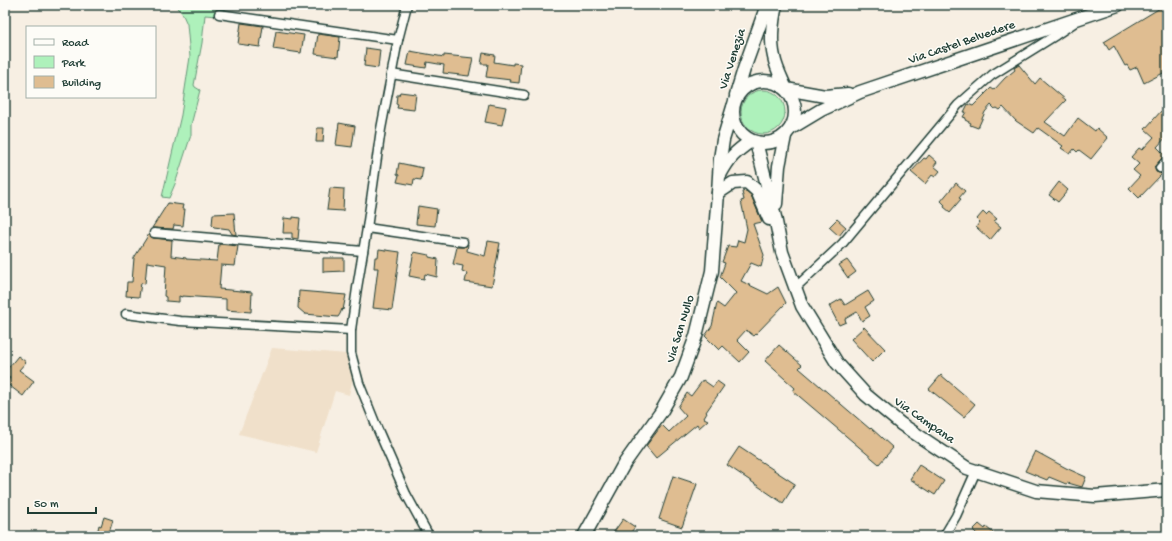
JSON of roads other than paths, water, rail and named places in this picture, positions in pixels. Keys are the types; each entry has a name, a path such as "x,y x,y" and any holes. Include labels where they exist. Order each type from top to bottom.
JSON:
{"main road":[{"name":"Via Venezia","path":"734,103 744,69 767,5"},
{"path":"776,5 772,38 774,59 786,90"},
{"name":"Via Castel Belvedere","path":"860,92 1118,5"},
{"path":"762,80 779,84 786,90 824,96 860,92 821,110 777,140 769,143 753,142 744,137 734,123 732,115 734,103 739,92 753,82 762,80"},
{"name":"Via Campana","path":"775,217 779,166 788,132 795,119 795,108 792,98 786,90"},
{"name":"Via San Nullo","path":"584,536 624,464 661,412 681,377 696,336 712,271 720,176 720,159 723,140 734,103"},
{"name":"Via San Nullo","path":"720,176 737,150 753,142"},
{"name":"Via Campana","path":"753,142 775,217 782,252 802,306 837,363 866,395 901,424 967,468 1036,491 1094,496 1167,490"},
{"path":"718,193 733,183 740,182 747,182 757,191 782,252"}],"street":[{"path":"407,5 398,40 381,129 351,330 351,353 359,384 406,494 430,536"},
{"path":"219,14 398,40"},
{"path":"795,288 842,244 958,105 992,75 1079,19"},
{"path":"391,74 524,95"},
{"path":"1160,168 1167,160"},
{"path":"367,228 463,242"},
{"path":"154,233 363,251"},
{"path":"126,314 180,321 351,330"},
{"path":"944,536 956,516 976,471"}]}
